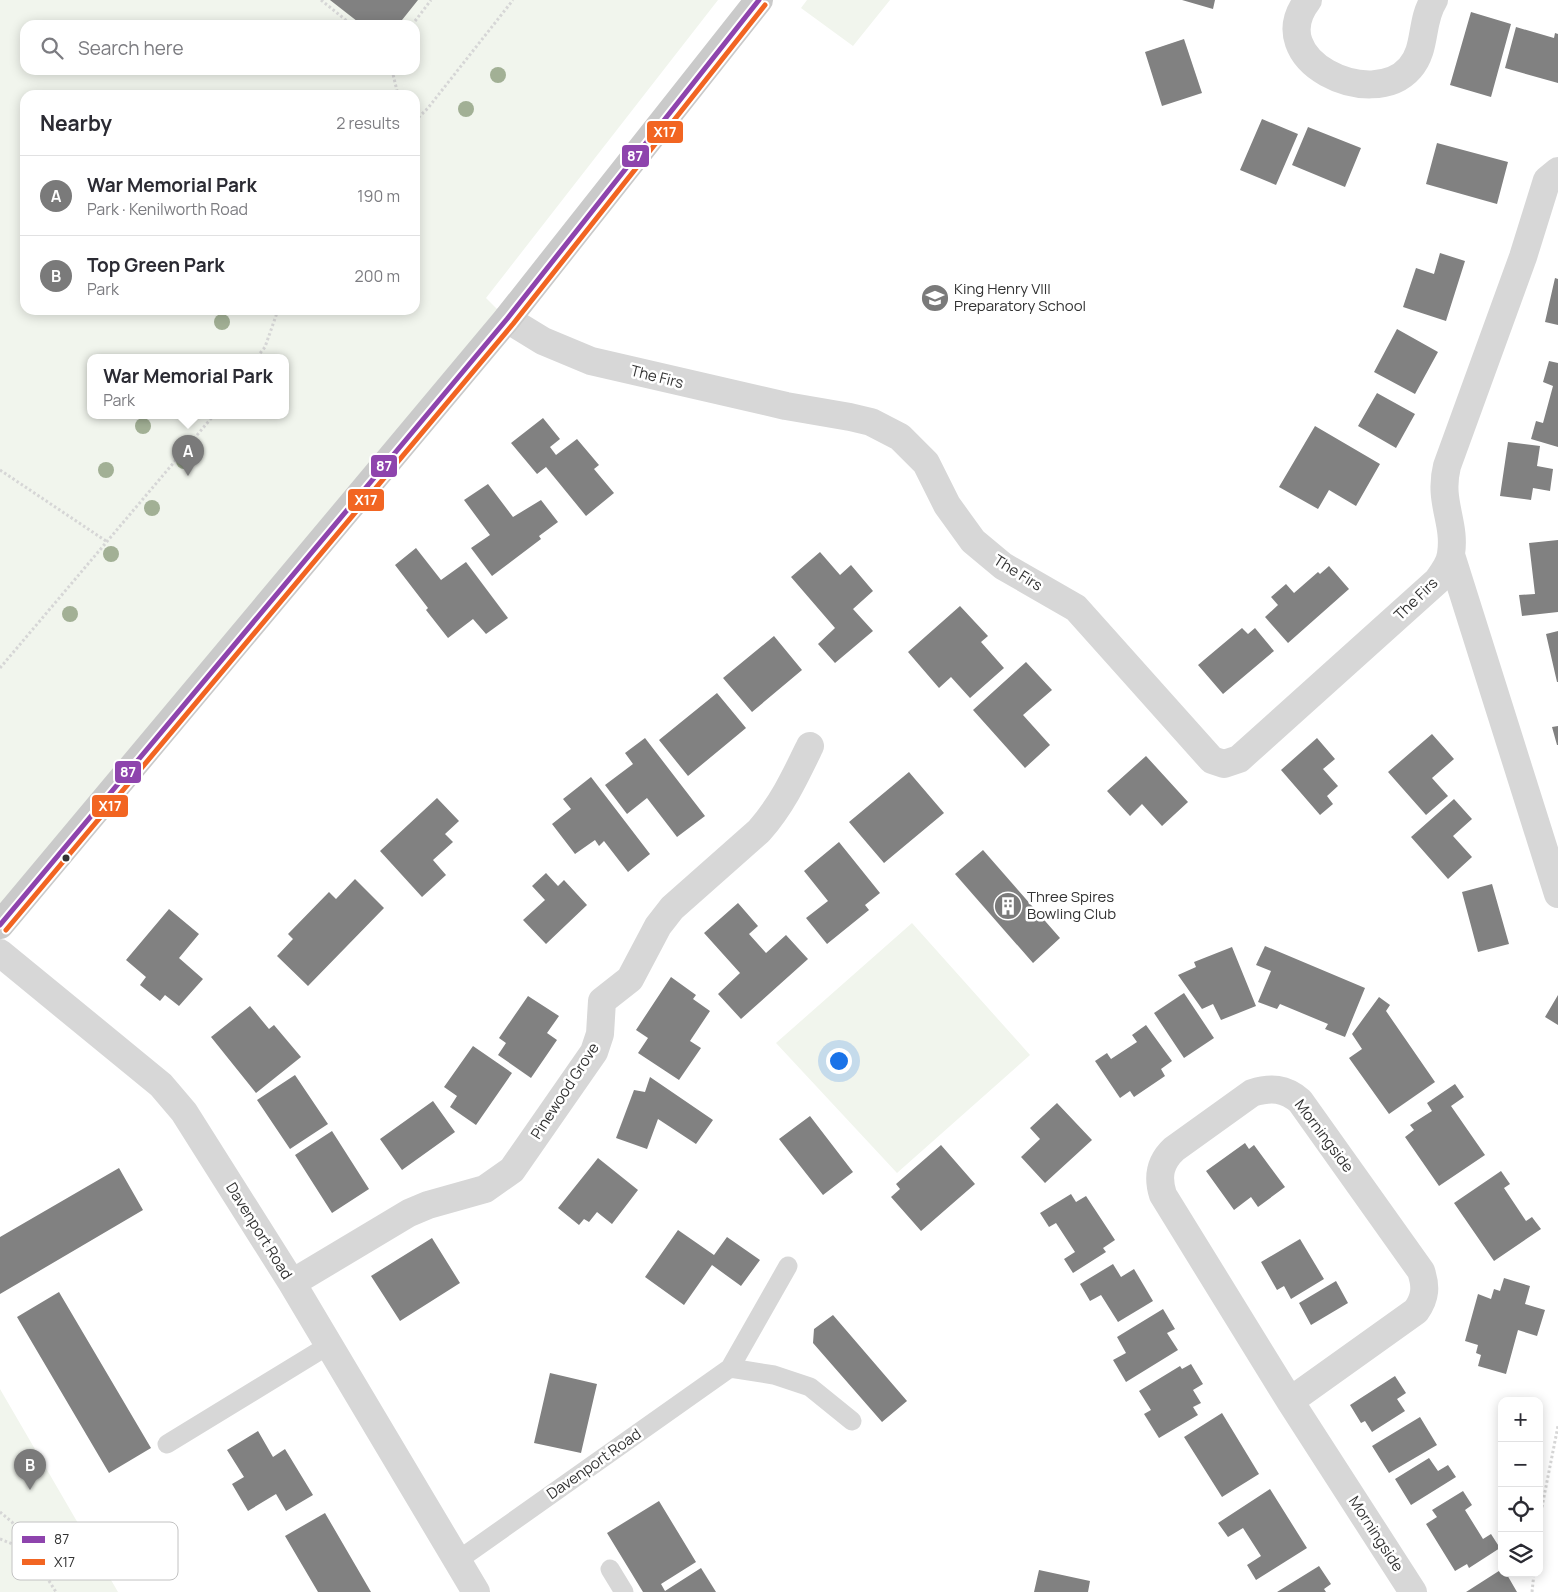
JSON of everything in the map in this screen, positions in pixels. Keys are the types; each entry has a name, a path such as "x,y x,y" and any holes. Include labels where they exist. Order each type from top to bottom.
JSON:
{"main road":[{"path":"0,926 507,319 759,0"}],"street":[{"path":"1308,0 1300,15 1297,27 1298,39 1307,59 1326,73 1368,85 1390,81 1410,69 1422,46 1425,21 1434,0"},
{"name":"The Firs","path":"1558,171 1547,180 1447,466 1443,486 1451,529 1451,556 1558,894"},
{"name":"The Firs","path":"507,319 551,345 591,361 786,406 850,416 871,422 894,433 913,448 926,463 948,505 973,541 1004,566 1076,608 1212,760 1218,763 1232,763 1239,759 1301,705 1437,581 1451,556"},
{"name":"Pinewood Grove","path":"292,1283 409,1213 428,1205 485,1189 512,1170 594,1052 600,1034 602,1001 630,979 658,926 672,908 759,831 771,817 784,800 810,746"},
{"name":"Davenport Road","path":"0,953 161,1085 173,1098 292,1283 476,1592"},
{"name":"Morningside","path":"1290,1401 1416,1311 1423,1302 1425,1282 1421,1271 1300,1101 1290,1092 1279,1089 1265,1089 1252,1093 1174,1148 1166,1156 1160,1168 1160,1185 1164,1195 1290,1401 1413,1592"}],"lane":[{"name":"Davenport Road","path":"457,1561 730,1368 788,1266"},
{"path":"167,1444 329,1344"},
{"path":"730,1368 774,1375 810,1387 852,1421"},
{"path":"610,1569 624,1592"}],"path":[{"path":"321,0 346,20"},
{"path":"416,20 431,0"},
{"path":"420,116 513,0"},
{"path":"393,75 397,90"},
{"path":"259,354 265,347 276,315"},
{"path":"0,668 211,419"},
{"path":"0,470 106,542"},
{"path":"1543,1502 1558,1426"},
{"path":"0,1512 12,1522"},
{"path":"0,1539 12,1544"},
{"path":"1532,1592 1534,1577"},
{"path":"49,1580 56,1592"}],"shaded area":[{"path":"0,0 718,0 486,298 507,319 0,925"},
{"path":"807,0 890,0 853,46 801,8"},
{"path":"912,923 1030,1055 897,1173 776,1043"},
{"path":"0,1389 77,1522 12,1522 12,1580 111,1580 118,1592 0,1592"}],"building":[{"path":"330,0 418,0 402,20 356,20"},
{"path":"1182,0 1215,0 1213,9"},
{"path":"1471,12 1511,24 1491,97 1450,85"},
{"path":"1516,27 1554,38 1555,33 1558,34 1558,83 1505,68"},
{"path":"1184,39 1202,93 1162,106 1145,52"},
{"path":"1262,119 1298,134 1276,185 1240,170"},
{"path":"1308,127 1361,148 1345,187 1292,165"},
{"path":"1437,143 1508,162 1497,204 1426,184"},
{"path":"1440,253 1465,261 1446,321 1403,307 1416,268 1434,274"},
{"path":"1555,278 1558,279 1558,325 1545,322"},
{"path":"1397,329 1438,352 1415,394 1374,372"},
{"path":"1549,361 1558,363 1558,447 1531,439 1536,421 1543,423 1553,386 1543,382"},
{"path":"1377,393 1415,414 1396,448 1358,426"},
{"path":"543,418 560,439 550,447 556,455 577,439 599,465 594,469 614,493 586,516 546,467 537,474 511,443"},
{"path":"1315,426 1380,464 1356,506 1329,490 1318,509 1279,487"},
{"path":"1508,442 1540,446 1537,466 1553,469 1550,491 1533,488 1531,500 1500,496"},
{"path":"488,484 513,517 541,500 558,522 539,536 541,539 492,576 471,548 490,535 464,500"},
{"path":"1558,540 1558,612 1522,616 1519,595 1535,594 1529,543"},
{"path":"416,548 441,580 466,562 508,618 486,634 473,619 448,638 395,565"},
{"path":"820,552 840,575 851,565 873,591 853,609 873,631 835,663 818,644 835,628 791,577"},
{"path":"1329,566 1349,589 1288,643 1265,617 1278,605 1271,597 1286,584 1294,593 1318,572 1320,574"},
{"path":"960,606 988,636 981,642 1004,668 970,698 951,677 939,688 908,652"},
{"path":"1242,628 1248,634 1255,628 1274,651 1223,694 1198,665"},
{"path":"1558,631 1558,682 1557,682 1546,634"},
{"path":"774,636 802,670 752,712 723,678"},
{"path":"1026,662 1052,690 1023,715 1050,745 1025,768 973,710"},
{"path":"717,693 746,728 688,776 659,740"},
{"path":"1558,726 1558,745 1557,745 1552,727"},
{"path":"1432,734 1454,759 1432,778 1448,796 1426,815 1388,772"},
{"path":"645,738 705,816 677,837 647,798 627,814 605,785 633,764 625,753"},
{"path":"1317,738 1335,759 1323,769 1338,786 1327,796 1333,804 1320,815 1281,770"},
{"path":"1146,756 1188,802 1162,826 1142,804 1130,816 1107,791"},
{"path":"909,772 944,813 884,863 849,822"},
{"path":"591,777 650,854 628,872 604,841 599,846 595,840 575,854 552,824 571,809 563,799"},
{"path":"437,798 459,821 445,834 453,842 433,860 446,875 422,897 380,851"},
{"path":"1454,799 1472,819 1453,836 1472,857 1448,879 1411,837"},
{"path":"839,842 880,893 865,905 869,910 827,944 806,918 828,901 804,871"},
{"name":"Three Spires Bowling Club","path":"983,850 1060,938 1033,963 955,874"},
{"path":"546,873 558,886 564,880 587,905 546,944 523,920 545,900 532,886"},
{"path":"355,879 384,908 308,986 277,956 293,939 288,934 329,892 336,899"},
{"path":"1492,884 1509,944 1478,952 1462,892"},
{"path":"738,903 758,926 749,934 766,953 786,935 808,959 741,1019 718,994 740,973 704,933"},
{"path":"169,909 199,934 179,958 203,979 179,1006 165,995 160,1001 140,985 146,977 126,960"},
{"path":"1265,946 1365,988 1345,1037 1325,1029 1328,1024 1280,1004 1277,1009 1258,1002 1271,971 1256,965"},
{"path":"1232,947 1256,1006 1221,1020 1213,1004 1202,1009 1178,975 1196,967 1194,962"},
{"path":"671,977 696,995 693,999 710,1011 690,1041 701,1048 679,1080 638,1053 648,1038 636,1030"},
{"path":"1184,993 1214,1038 1184,1058 1154,1013"},
{"path":"1558,995 1558,1025 1545,1017"},
{"path":"528,996 559,1016 547,1033 557,1040 531,1078 498,1055 506,1043 499,1038"},
{"path":"1379,997 1390,1005 1386,1011 1435,1082 1389,1114 1349,1058 1362,1049 1352,1034"},
{"path":"250,1006 269,1029 274,1025 301,1057 256,1093 211,1037"},
{"path":"1146,1025 1172,1061 1161,1069 1165,1076 1134,1097 1130,1091 1120,1098 1095,1061 1107,1053 1111,1059 1137,1042 1132,1035"},
{"path":"473,1046 512,1073 476,1125 450,1107 457,1096 444,1087"},
{"path":"295,1075 328,1124 290,1149 257,1100"},
{"path":"650,1077 713,1120 696,1144 658,1119 647,1149 616,1138 634,1090 645,1092"},
{"path":"1455,1084 1464,1097 1451,1106 1485,1155 1439,1186 1405,1137 1414,1130 1410,1125 1432,1111 1427,1103"},
{"path":"433,1101 455,1132 402,1170 380,1139"},
{"path":"1057,1103 1092,1140 1045,1183 1021,1157 1040,1139 1030,1128"},
{"path":"810,1116 853,1172 823,1195 779,1139"},
{"path":"332,1131 369,1189 332,1213 295,1155"},
{"path":"1245,1143 1249,1149 1254,1145 1285,1187 1258,1207 1251,1197 1234,1210 1206,1171"},
{"path":"941,1145 975,1184 921,1231 891,1197 900,1189 896,1184"},
{"path":"598,1158 638,1190 612,1224 597,1212 589,1222 584,1219 579,1225 558,1208"},
{"path":"119,1168 143,1210 0,1294 0,1237"},
{"path":"1501,1171 1510,1184 1504,1188 1526,1221 1532,1217 1541,1229 1494,1261 1454,1203"},
{"path":"1071,1194 1076,1202 1086,1196 1115,1240 1103,1248 1106,1252 1073,1273 1064,1259 1075,1252 1056,1223 1049,1227 1040,1213"},
{"path":"678,1230 714,1255 727,1237 760,1260 741,1286 712,1265 684,1305 645,1277"},
{"path":"432,1238 460,1283 400,1321 371,1276"},
{"path":"1300,1239 1324,1279 1291,1299 1284,1286 1277,1290 1261,1262"},
{"path":"1113,1264 1121,1277 1134,1269 1153,1301 1118,1322 1101,1295 1090,1301 1080,1284"},
{"path":"1504,1278 1530,1286 1525,1304 1545,1310 1537,1336 1518,1330 1506,1374 1478,1366 1481,1355 1476,1353 1478,1345 1465,1341 1478,1294 1491,1299 1494,1289 1500,1291"},
{"path":"1336,1281 1348,1303 1311,1325 1299,1303"},
{"path":"59,1292 151,1448 109,1473 17,1317"},
{"path":"1163,1309 1175,1329 1167,1333 1178,1350 1126,1382 1113,1360 1126,1353 1117,1337"},
{"path":"833,1315 907,1401 882,1422 813,1343 814,1329"},
{"path":"1191,1364 1203,1384 1193,1390 1201,1403 1193,1407 1198,1415 1159,1438 1144,1414 1151,1410 1139,1391 1180,1366 1182,1369"},
{"path":"550,1373 597,1384 581,1453 534,1443"},
{"path":"1395,1376 1406,1393 1397,1399 1405,1411 1372,1432 1365,1421 1361,1423 1350,1405"},
{"path":"1222,1413 1259,1474 1222,1497 1184,1437"},
{"path":"1420,1417 1437,1445 1389,1473 1372,1446"},
{"path":"258,1431 273,1457 285,1449 313,1495 286,1511 276,1494 248,1511 232,1484 244,1477 227,1450"},
{"path":"1429,1458 1438,1471 1448,1465 1456,1477 1411,1505 1395,1479"},
{"path":"1270,1489 1307,1548 1256,1580 1247,1565 1261,1556 1243,1528 1228,1537 1218,1523"},
{"path":"1463,1491 1472,1505 1465,1510 1483,1539 1491,1534 1498,1545 1498,1549 1469,1568 1467,1564 1455,1571 1426,1524 1437,1517 1432,1510"},
{"path":"659,1501 696,1562 661,1584 665,1591 701,1568 716,1592 643,1592 607,1533"},
{"path":"325,1513 371,1592 318,1592 285,1536"},
{"path":"1319,1566 1331,1584 1324,1589 1326,1592 1277,1592"},
{"path":"1039,1570 1090,1581 1088,1592 1034,1592"},
{"path":"1498,1572 1498,1577 1508,1577 1517,1592 1466,1592"}],"transit line":[{"name":"87","path":"0,925 507,319 759,0"},
{"name":"X17","path":"6,930 513,324 765,5"}],"place":[{"name":"King Henry VIII Preparatory School","path":"935,298"},
{"name":"War Memorial Park","path":"188,476"},
{"name":"Three Spires Bowling Club","path":"1008,906"},
{"name":"Top Green Park","path":"30,1490"}]}
